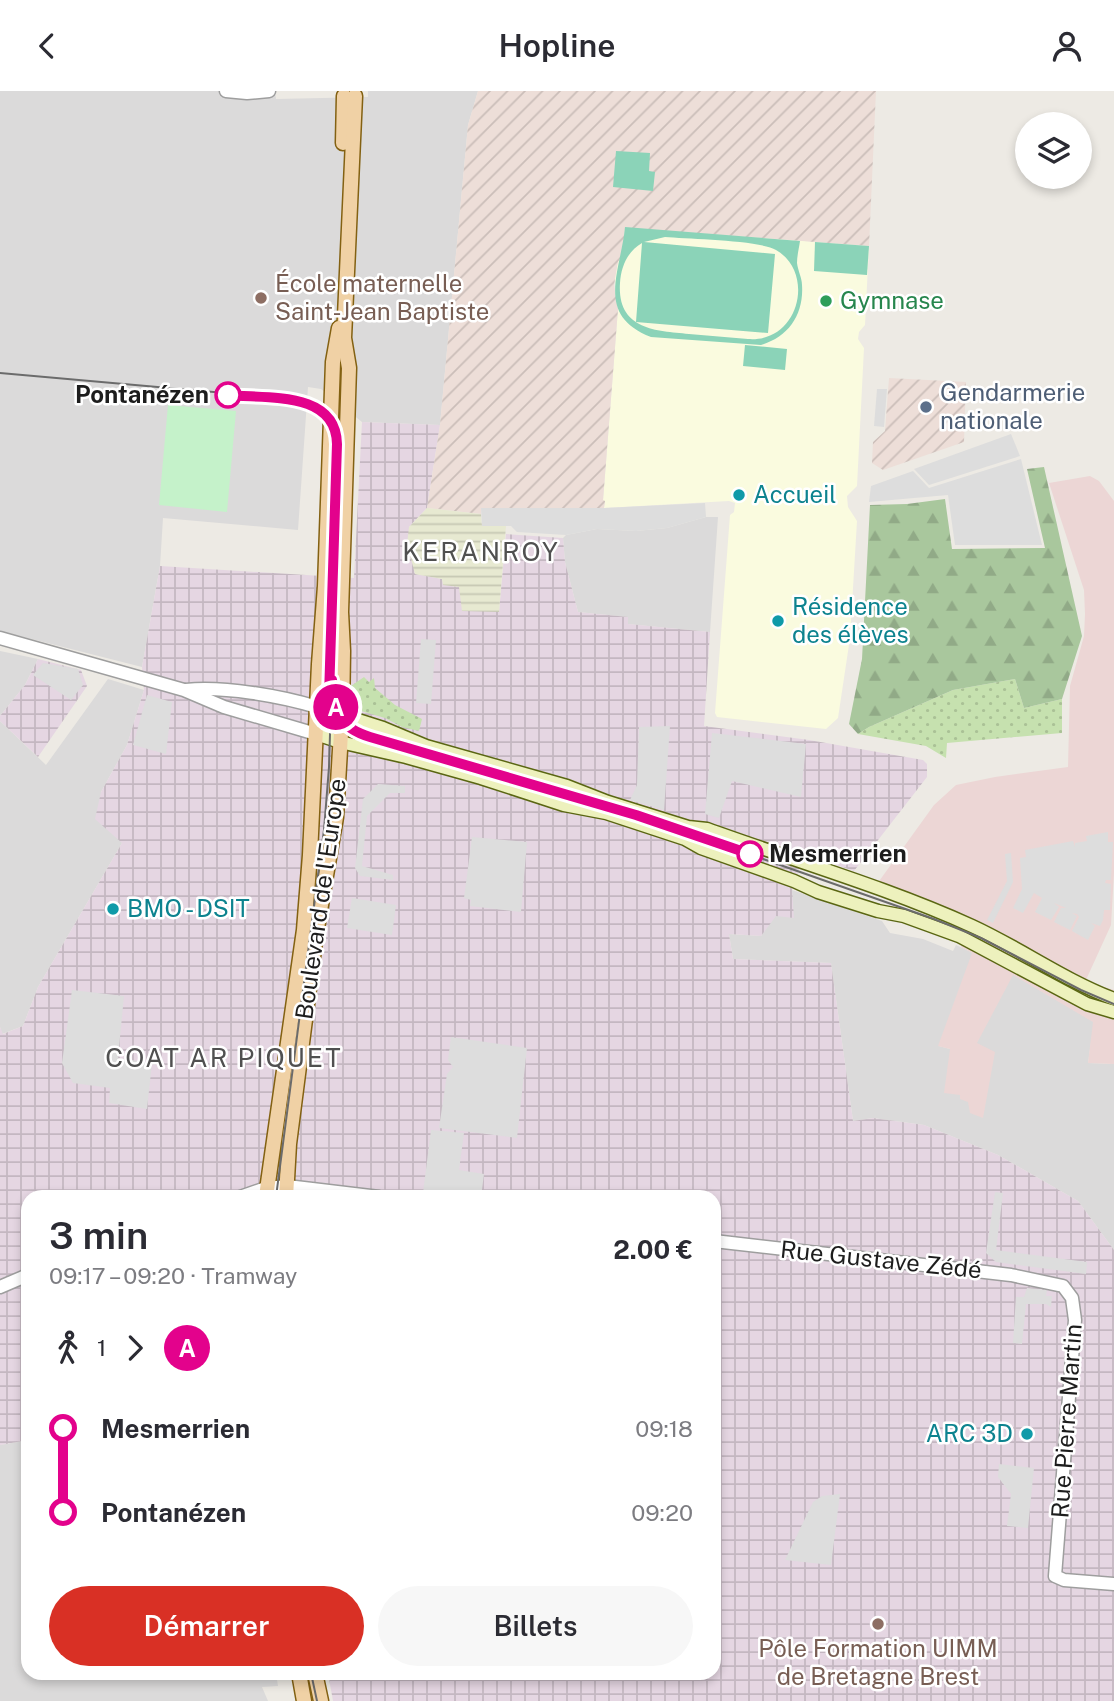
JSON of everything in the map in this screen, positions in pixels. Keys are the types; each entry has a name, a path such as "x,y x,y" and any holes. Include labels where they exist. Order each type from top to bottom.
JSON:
{"main road":[{"name":"Boulevard de l'Europe","path":"276,1190 289,1143 316,934 336,817 342,716 341,612 349,368 344,338 349,94"},
{"name":"Boulevard de l'Europe","path":"276,1190 282,1092 304,930 325,586 333,362 339,323 349,94"},
{"path":"317,707 383,728 426,746 567,786 688,827 707,829 863,884 971,925 1091,990 1114,999"},
{"path":"316,734 406,757 564,805 606,813 685,839 701,848 818,892 878,911 904,916 959,936 1087,1004 1114,1012"},
{"path":"300,1680 304,1701"},
{"path":"316,1680 321,1701"}],"street":[{"path":"226,91 269,91"},
{"path":"0,638 184,690 225,707 316,734"},
{"path":"184,690 206,688 289,699 317,707"},
{"name":"Rue Gustave Zédé","path":"721,1242 978,1271 1047,1282"},
{"path":"0,1287 21,1278"},
{"name":"Rue Pierre Martin","path":"1047,1282 1063,1286 1075,1307 1055,1576 1064,1580 1114,1584"}],"shaded area":[{"path":"0,91 275,91 276,99 368,97 368,91 478,91 468,125 440,425 362,422 321,389 308,387 298,530 163,518 160,566 142,667 0,631"},
{"path":"478,91 876,91 869,246 625,228 623,254 618,262 614,285 618,309 604,508 481,508 481,514 427,508 440,425 468,125"},
{"path":"625,227 869,246 865,325 859,332 858,339 864,348 857,486 847,496 848,507 857,521 850,638 838,718 826,729 717,717 715,713 730,515 734,512 735,503 729,501 604,508 618,309 615,275"},
{"name":"Gendarmerie nationale","path":"889,378 966,382 964,442 883,470 872,463 873,442 885,431"},
{"path":"877,389 887,389 884,427 874,426"},
{"path":"362,422 440,425 427,508 409,527 415,574 442,579 444,585 459,587 499,612 506,534 563,538 565,562 578,612 628,617 628,624 710,632 704,726 809,740 923,760 927,764 927,777 854,871 804,854 792,890 794,918 776,916 761,936 729,934 733,959 831,963 853,1121 873,1118 924,1125 998,1155 1078,1201 1114,1250 1114,1701 333,1701 329,1680 721,1680 721,1190 21,1190 21,1441 0,1445 0,1027 3,1034 23,1026 38,987 122,843 95,819 101,792 127,745 144,690 142,667 160,566 354,578"},
{"path":"1011,434 1020,456 929,485 914,469"},
{"path":"1021,459 1042,545 955,545 948,495 869,502 871,486 913,471 929,488"},
{"path":"1090,476 1099,481 1114,501 1114,873 1111,925 1085,982 1114,990 1114,1064 1088,1063 1093,1022 1013,975 977,1043 995,1052 983,1118 970,1113 968,1102 960,1099 960,1095 944,1093 950,1049 938,1046 972,953 961,947 970,923 877,884 934,805 956,785 1068,767 1070,686 1084,636 1084,590 1049,483"},
{"path":"705,503 706,517 667,528 636,531 597,529 566,535 517,532 511,526 482,526 481,508 604,508"},
{"path":"427,508 481,514 482,526 506,526 499,612 462,611 459,587 443,585 442,579 415,574 407,544 409,527"},
{"path":"706,517 718,517 710,632 627,624 627,617 578,612 565,562 563,538 566,535 597,529 636,531 667,528"},
{"path":"421,639 436,640 431,704 416,703"},
{"path":"0,651 38,659 25,685 0,716"},
{"path":"38,659 81,670 87,686 38,757 0,721 0,716 25,685"},
{"path":"43,663 78,669 83,685 71,700 33,675"},
{"path":"108,679 144,690 127,745 101,792 122,843 38,987 23,1026 2,1034 0,721 46,765"},
{"path":"147,695 172,702 166,754 133,745"},
{"path":"670,726 664,810 630,800 637,785 639,727"},
{"path":"712,733 806,744 801,797 732,781 719,818 705,814"},
{"path":"378,784 405,786 405,793 390,793 367,816 362,866 393,875 393,880 360,876 355,868 363,799"},
{"path":"1108,832 1108,842 1113,842 1111,880 1106,880 1105,883 1111,884 1110,910 1104,910 1100,926 1091,923 1095,926 1088,940 1072,931 1079,917 1077,914 1072,913 1077,916 1070,930 1054,922 1061,908 1066,908 1054,903 1059,907 1051,920 1035,912 1042,898 1034,893 1023,913 1013,908 1022,889 1020,858 1026,857 1025,850 1073,841 1075,847 1075,843 1087,841 1086,836"},
{"path":"472,837 527,842 521,912 470,906 471,900 464,898"},
{"path":"1011,853 1013,882 993,923 987,920 1007,881 1005,854"},
{"path":"792,890 882,921 890,933 923,939 953,951 956,945 973,953 939,1046 950,1049 976,1043 1012,974 1094,1022 1088,1063 1114,1064 1114,1250 1078,1201 998,1155 924,1125 873,1118 853,1121 831,963 733,959 729,934 761,936"},
{"path":"352,898 396,905 392,935 347,928"},
{"path":"72,990 124,996 118,1058 152,1063 147,1109 109,1103 110,1088 73,1083 62,1063"},
{"path":"451,1037 527,1048 517,1138 439,1128 447,1074 453,1067 448,1060"},
{"path":"431,1130 464,1133 459,1170 484,1174 482,1190 423,1190"},
{"path":"995,1192 1003,1193 996,1250 1087,1262 1086,1274 996,1262 986,1253"},
{"path":"1027,1288 1047,1290 1046,1296 1052,1296 1051,1307 1046,1304 1026,1304 1022,1344 1013,1343 1016,1297 1024,1297"},
{"path":"21,1441 21,1680 277,1680 278,1686 262,1687 268,1701 0,1701 0,1445"},
{"path":"999,1464 1034,1468 1028,1528 1007,1526 1011,1494 998,1477"},
{"path":"840,1494 831,1565 785,1560 813,1502 822,1496"}],"green space":[{"path":"616,151 650,153 649,171 655,172 653,191 613,187"},
{"path":"625,227 800,241 797,263 802,296 797,315 780,336 761,345 651,337 633,328 622,317 617,304 616,275","holes":["665,237 706,239 755,244 776,250 788,261 796,274 798,289 796,305 790,319 780,330 765,337 748,339 676,333 651,329 636,322 768,333 775,254 644,242","642,243 636,322 631,319 621,298 620,283 629,255"]},
{"path":"815,242 869,246 867,275 814,271"},
{"path":"745,345 787,349 785,370 743,366"},
{"path":"168,405 236,411 227,512 159,505"},
{"path":"1044,467 1082,636 1062,699 1024,708 1015,679 953,690 858,734 849,724 862,659 870,505 945,499 952,549 1045,548 1027,469"},
{"path":"364,677 369,682 374,678 375,688 395,705 422,719 419,731 361,711 351,686"},
{"path":"1015,679 1024,708 1062,699 1062,733 947,743 946,758 926,746 858,734 953,690"}],"tram line":[{"path":"0,373 304,400 325,410 337,427 339,443 329,767 324,830 277,1190"},
{"name":"A","path":"228,395 312,404 325,412 334,425 337,444 329,696 331,704 332,680 335,706 346,726 359,734 636,815 750,854"},
{"path":"335,701 342,722 359,734 655,821 934,919 981,938 1081,990 1114,1004"},
{"path":"312,1680 317,1701"}],"place":[{"name":"École maternelle Saint-Jean Baptiste","path":"261,298"},
{"name":"Gymnase","path":"826,301"},
{"name":"Pontanézen","path":"228,395"},
{"name":"Gendarmerie nationale","path":"926,407"},
{"name":"Accueil","path":"739,495"},
{"name":"Résidence des élèves","path":"778,621"},
{"name":"Mesmerrien","path":"750,854"},
{"name":"BMO - DSIT","path":"113,909"},
{"name":"ARC 3D","path":"1027,1434"},
{"name":"Pôle Formation UIMM de Bretagne Brest","path":"878,1624"}],"district":[{"name":"KERANROY","path":"481,552"},
{"name":"COAT AR PIQUET","path":"224,1058"}]}
